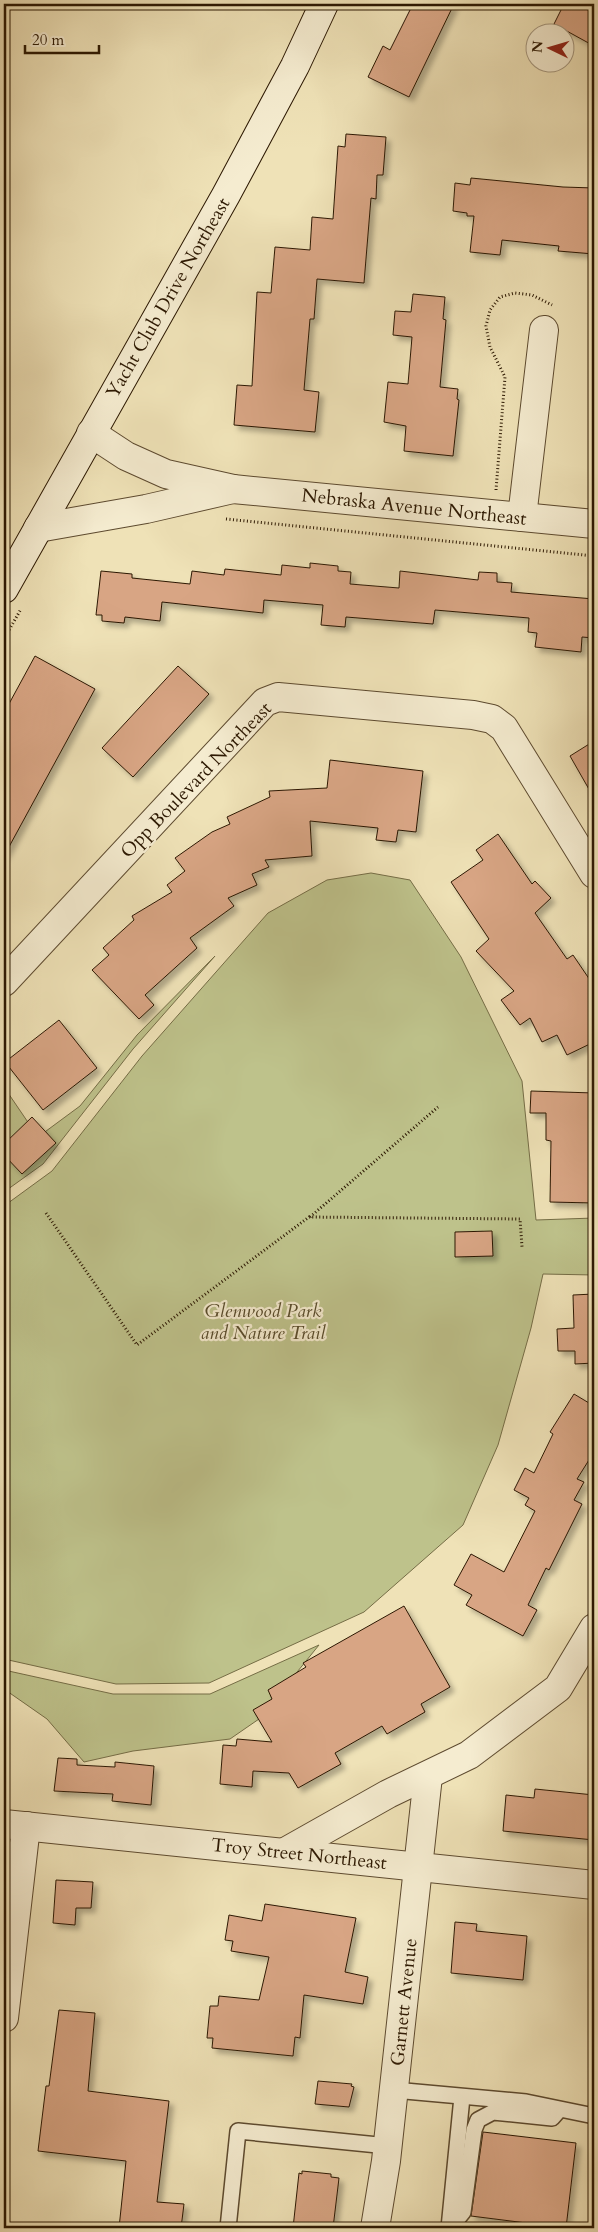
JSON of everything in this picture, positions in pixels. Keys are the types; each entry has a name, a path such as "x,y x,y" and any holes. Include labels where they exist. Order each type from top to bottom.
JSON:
{"street":[{"name":"Yacht Club Drive Northeast","path":"4,589 226,195 295,66 324,4"},
{"path":"522,517 544,330"},
{"name":"Nebraska Avenue Northeast","path":"91,433 126,456 166,474 233,489 594,524"},
{"name":"Nebraska Avenue Northeast","path":"38,528 120,514 233,489"},
{"name":"Opp Boulevard Northeast","path":"4,982 266,702 278,697 473,715 492,719 504,728 594,874"},
{"path":"285,1852 388,1794 469,1755 558,1688 594,1628"},
{"name":"Garnett Avenue","path":"375,2228 388,2146 428,1776"},
{"path":"4,2018 15,1825"},
{"name":"Troy Street Northeast","path":"15,1825 594,1885"}],"lane":[{"path":"394,2090 526,2102 594,2116"},
{"path":"449,2228 462,2097"},
{"path":"449,2228 463,2212 474,2130 478,2120 493,2112 552,2118 559,2110"},
{"path":"228,2228 238,2131 388,2146"}],"path":[{"path":"221,518 594,556"},
{"path":"46,1212 137,1346 309,1217 438,1106"},
{"path":"309,1217 520,1219 522,1247"}],"green space":[{"name":"Glenwood Park and Nature Trail","path":"371,873 410,880 461,957 522,1081 536,1220 594,1218 594,1275 543,1274 531,1328 498,1445 463,1525 364,1612 209,1683 116,1684 4,1659 4,1206 52,1171 142,1056 268,913 327,880"},
{"path":"215,956 133,1049 43,1164 4,1192 4,1087 38,1137 80,1106 137,1035"},
{"path":"319,1645 259,1719 230,1739 133,1751 84,1762 47,1719 4,1689 4,1670 113,1694 210,1694"}],"building":[{"path":"413,4 454,4 409,97 368,77 383,46 390,50"},
{"path":"564,4 576,4 594,13 594,46 576,36 576,22 555,22"},
{"path":"346,134 386,137 383,175 377,175 376,199 371,198 364,283 317,279 314,319 310,319 304,390 319,392 315,432 234,425 237,385 252,386 257,292 271,293 275,247 310,250 312,217 333,219 338,146 345,147"},
{"path":"471,178 563,187 594,188 594,254 558,251 559,246 502,240 500,255 470,252 474,216 467,216 467,213 453,211 455,183 470,185"},
{"path":"413,294 445,297 443,319 446,320 440,387 458,389 457,399 459,400 453,456 404,451 406,426 384,422 388,382 408,384 412,337 393,335 395,311 411,312"},
{"path":"310,563 338,566 338,571 351,572 350,584 399,588 400,571 478,580 479,572 497,573 497,582 512,583 511,592 594,599 594,638 582,637 581,652 535,647 537,633 528,632 529,618 435,610 433,624 346,617 345,627 321,625 323,605 264,600 263,613 162,602 160,621 125,617 124,623 102,621 102,615 96,615 101,571 132,574 132,578 190,584 192,571 224,575 225,569 281,575 282,565 310,568"},
{"path":"35,656 95,689 4,856 4,713"},
{"path":"178,666 209,694 133,777 102,748"},
{"path":"594,741 594,798 570,756"},
{"path":"330,760 423,771 416,832 398,830 396,842 376,840 378,828 310,821 312,856 265,860 269,867 252,874 257,885 228,898 234,906 190,938 197,948 145,995 154,1005 139,1019 92,970 109,955 103,948 134,920 132,916 172,892 167,885 185,871 175,858 212,832 230,824 227,817 270,797 269,791 327,788"},
{"path":"498,834 532,884 535,881 551,898 535,913 567,959 573,955 594,986 594,1042 567,1055 557,1035 542,1042 530,1018 520,1025 501,1000 514,991 476,951 489,939 451,882 483,860 476,850"},
{"path":"59,1020 97,1068 43,1110 5,1062"},
{"path":"531,1091 594,1093 594,1203 550,1202 551,1141 546,1140 546,1113 530,1113"},
{"path":"32,1117 56,1143 22,1174 4,1155 4,1144"},
{"path":"492,1231 493,1256 455,1257 455,1232"},
{"path":"594,1294 594,1363 575,1364 575,1351 558,1351 557,1329 574,1328 573,1295"},
{"path":"574,1394 594,1406 594,1452 577,1479 584,1482 574,1500 582,1504 549,1570 546,1568 528,1605 537,1610 523,1636 466,1605 472,1595 454,1585 471,1554 504,1572 535,1511 525,1505 529,1498 514,1490 525,1468 534,1473 553,1434 550,1432"},
{"path":"404,1606 450,1687 421,1704 425,1712 387,1734 382,1726 335,1753 341,1764 298,1788 289,1773 253,1771 252,1787 220,1784 223,1745 236,1746 237,1739 272,1742 253,1710 272,1699 268,1690 306,1667 303,1663"},
{"path":"58,1758 77,1759 77,1765 115,1767 115,1762 154,1766 151,1805 112,1801 113,1794 54,1791"},
{"path":"535,1789 594,1795 594,1840 503,1831 506,1795 534,1798"},
{"path":"56,1880 93,1882 91,1908 76,1908 75,1925 53,1923"},
{"path":"265,1904 356,1918 345,1972 368,1977 363,2004 304,1995 300,2038 295,2037 293,2056 212,2048 213,2038 207,2038 210,2006 218,2006 219,1996 259,2000 269,1957 231,1951 233,1941 225,1940 229,1915 262,1921"},
{"path":"455,1922 477,1924 476,1931 527,1936 523,1980 451,1973"},
{"path":"59,2010 95,2013 88,2091 169,2101 157,2202 184,2204 181,2228 119,2228 126,2161 38,2151 46,2086 49,2086"},
{"path":"318,2081 352,2084 351,2086 354,2087 349,2107 315,2104"},
{"path":"483,2132 576,2143 566,2228 471,2216"},
{"path":"302,2171 331,2174 331,2177 339,2178 333,2228 293,2228 299,2173 302,2174"}]}
